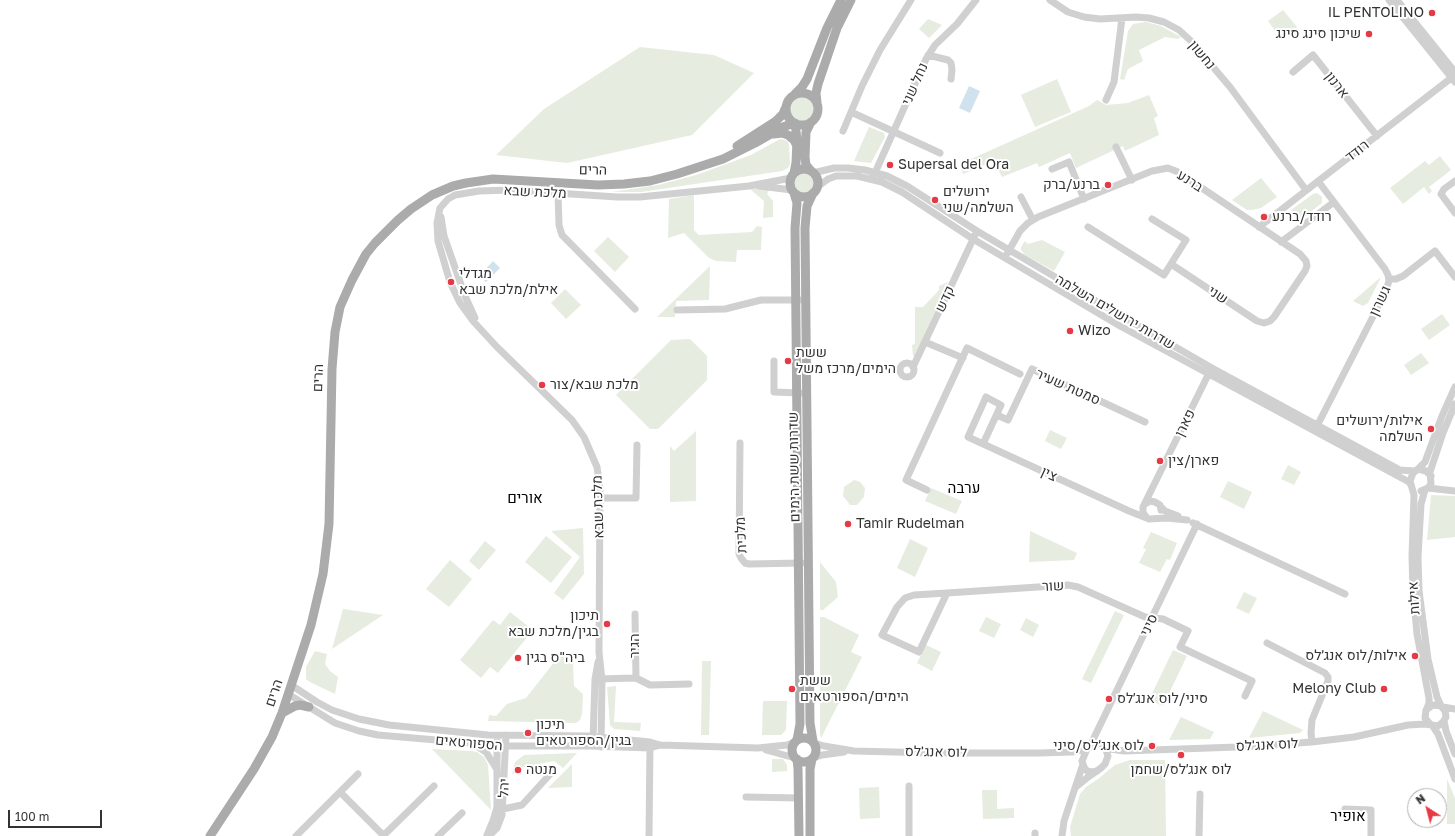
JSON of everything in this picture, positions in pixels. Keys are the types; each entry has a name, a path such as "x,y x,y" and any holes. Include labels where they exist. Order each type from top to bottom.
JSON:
{"main road":[{"path":"811,122 802,125 794,123 787,115 785,109 788,100 800,89 807,79 830,22 841,0"},
{"path":"794,123 796,163 790,183 793,192 799,196 804,196 814,190 817,180 806,165 806,132 817,114 818,108 816,93 818,84 837,28 851,0"},
{"path":"795,94 801,92 807,93 813,96 817,103"},
{"name":"הרים","path":"691,169 729,151 755,136 778,119 785,109"},
{"name":"הרים","path":"210,836 262,756 282,713 311,625 320,591 325,557 329,508 332,360 337,323 340,307 352,280 366,254 375,243 398,220 425,199 439,192 466,183 480,180 506,179 584,184 624,184 663,178 734,154 783,127 794,123"},
{"path":"770,135 785,133 791,137 796,144"},
{"path":"793,175 803,169 812,172"},
{"name":"שדרות ששת הימים","path":"813,742 810,723 806,219 808,202 814,190"},
{"name":"שדרות ששת הימים","path":"793,192 797,203 795,223 800,724 796,741"},
{"path":"282,713 295,706 310,707"},
{"path":"799,836 798,768 792,750 796,741 803,738 813,742 816,749 812,758 810,769 810,836"},
{"path":"796,759 804,762 812,758"}],"street":[{"path":"843,132 882,46 911,0"},
{"name":"נחל שני","path":"874,176 928,55 935,45 957,24 976,0"},
{"name":"נחשון","path":"1050,0 1068,12 1084,17 1100,19 1142,17 1156,20 1171,26 1185,35 1230,87 1306,190"},
{"path":"1394,1 1454,77"},
{"path":"1106,100 1114,82 1122,18"},
{"path":"928,55 948,60 951,63 951,79"},
{"name":"ארנון","path":"1293,72 1313,55 1377,136"},
{"name":"רודד","path":"1259,227 1454,77"},
{"path":"851,112 940,153"},
{"path":"1116,147 1132,180"},
{"path":"1052,169 1069,162 1084,199"},
{"name":"שדרות ירושלים השלמה","path":"812,172 834,168 848,168 874,176 882,182 902,192 973,239 1120,326 1400,470 1416,470"},
{"name":"ברנע","path":"1006,258 1020,231 1033,220 1157,170 1165,168 1172,169 1300,254 1306,261 1307,266 1305,271 1274,317 1266,323"},
{"name":"מלכת שבא","path":"593,746 597,737 599,680 600,488 597,467 579,428 484,333 466,300 444,236 441,219 444,203 455,195 473,191 510,190 635,197 749,186 793,175"},
{"name":"שדרות ירושלים השלמה","path":"814,190 828,178 836,176 887,176 906,186 977,231 1210,371"},
{"name":"גשרון","path":"1316,428 1385,293 1389,279 1385,269 1318,181"},
{"path":"1455,181 1444,189 1441,194 1455,213"},
{"name":"מלכת שבא","path":"749,186 793,192"},
{"path":"558,193 558,225 564,238 635,309"},
{"path":"1022,197 1033,220"},
{"path":"1281,242 1334,202"},
{"path":"1088,227 1164,275 1186,240 1152,219"},
{"name":"קדש","path":"913,367 977,231"},
{"path":"1389,279 1403,276 1436,251 1455,277"},
{"name":"שני","path":"1171,264 1257,321 1266,323"},
{"path":"677,310 725,309 756,301 806,300"},
{"path":"925,342 963,358"},
{"path":"927,490 906,480 967,348 1020,374"},
{"path":"774,361 774,392 807,393"},
{"name":"סמטת שעיר","path":"997,415 1008,420 1032,369 1145,422"},
{"name":"פארן","path":"1144,506 1210,371"},
{"path":"1455,387 1439,423 1425,462 1410,476 1411,486 1419,491 1427,489 1455,491"},
{"name":"צין","path":"997,415 1001,405 986,397 968,437 1147,518"},
{"path":"1427,489 1431,484 1431,469 1436,451 1455,404"},
{"path":"983,444 997,415"},
{"name":"שדרות ירושלים השלמה","path":"1316,428 1409,482 1411,486"},
{"name":"מלכית","path":"740,443 740,558 748,564 808,564"},
{"path":"600,498 636,498 637,445"},
{"path":"1416,470 1426,471 1437,484 1446,490"},
{"name":"פארן","path":"1157,479 1156,492 1159,505"},
{"name":"אילות","path":"1411,486 1414,495 1412,584 1418,641 1429,698 1429,703 1426,710"},
{"name":"אילות","path":"1427,489 1421,504 1418,564 1419,591 1428,659 1437,697 1442,707"},
{"path":"1129,511 1137,510 1152,501 1166,512 1197,524 1345,594"},
{"path":"1155,519 1161,514 1159,505"},
{"path":"1144,506 1143,513 1147,518 1187,520"},
{"name":"סיני","path":"1088,748 1101,725 1197,524"},
{"name":"שור","path":"947,593 919,652 882,635 903,599 914,595 947,593 1074,586 1145,617 1163,619 1188,631 1180,648 1252,681 1245,696"},
{"name":"הגיר","path":"635,614 636,678"},
{"path":"1267,643 1324,673 1328,677 1328,681 1312,720 1312,742"},
{"path":"599,680 636,678 650,685 689,684"},
{"name":"הספורטאים","path":"290,689 310,707 335,722 359,731 384,736 497,746 660,745 758,748 787,745 796,741"},
{"name":"הספורטאים","path":"290,689 332,710 369,722 388,725 498,735 597,737 650,745"},
{"path":"1455,709 1433,705 1426,710 1426,720 1438,734 1455,779"},
{"path":"1442,707 1446,713 1446,731 1455,754"},
{"name":"לוס אנג'לס","path":"1408,725 1420,717 1426,710"},
{"path":"1431,725 1440,725 1455,712"},
{"path":"1076,788 1082,781 1101,768 1107,761 1108,753 1100,733 1101,725"},
{"name":"לוס אנג'לס","path":"1104,746 1112,750 1124,751 1238,747 1312,742 1354,737 1408,725 1431,725"},
{"name":"יהל","path":"498,735 497,769 500,810"},
{"name":"יהל","path":"487,836 500,810 506,735"},
{"name":"מלכת שבא","path":"597,737 601,746"},
{"name":"לוס אנג'לס","path":"813,742 824,746 854,750 979,753 1066,752 1088,748"},
{"path":"471,744 480,747 486,752 497,769"},
{"path":"1062,836 1064,821 1076,788 1084,754 1088,748 1096,744 1104,746"},
{"path":"649,836 650,745"},
{"name":"הספורטאים","path":"758,748 779,752 796,759"},
{"name":"לוס אנג'לס","path":"812,758 854,750"},
{"name":"לוס אנג'לס","path":"1107,761 1114,755 1124,751"},
{"path":"1066,752 1075,756 1082,762 1087,771 1097,771"},
{"path":"500,810 522,805 553,771"},
{"path":"296,836 358,774"},
{"path":"340,792 383,836 434,786"},
{"path":"909,786 909,836"},
{"path":"1199,836 1200,794"},
{"path":"746,797 799,798"},
{"path":"1345,809 1371,810 1371,836"},
{"path":"438,836 462,813"}],"shaded area":[{"path":"1283,10 1297,27 1281,39 1268,21"},
{"path":"928,19 942,25 929,38 919,29"},
{"path":"1146,22 1161,26 1181,37 1178,39 1165,37 1139,50 1143,61 1128,69 1124,80 1120,79 1128,31 1133,24"},
{"path":"640,47 714,55 754,73 692,135 567,163 496,155 544,109"},
{"path":"1057,79 1071,112 1035,127 1021,95"},
{"path":"802,95 808,96 812,99 815,103 815,115 812,119 808,122 802,123 796,122 792,119 789,115 788,109 789,103 792,99 796,96"},
{"path":"1149,95 1158,116 1154,118 1159,135 1125,151 1123,146 1076,168 1070,153 1039,167 1037,163 1002,177 994,161 963,174 961,169 969,160 1089,106 1097,100 1106,105 1128,103"},
{"path":"869,127 884,133 885,137 871,163 854,161"},
{"path":"780,139 785,140 789,144 790,164 788,168 782,171 641,192 612,192 658,185 696,175 751,155"},
{"path":"1440,156 1451,170 1429,187 1432,191 1429,194 1424,187 1403,204 1390,188 1425,161 1429,165"},
{"path":"799,172 807,172 814,179 814,187 807,194 799,194 792,187 792,179"},
{"path":"1261,178 1277,197 1261,208 1252,210 1247,210 1232,200"},
{"path":"757,188 769,190 767,194 773,201 773,217 763,218 764,201 750,189"},
{"path":"1317,193 1322,197 1322,203 1300,220 1291,210 1313,194"},
{"path":"694,195 694,230 699,235 752,232 757,226 762,227 761,250 737,250 736,262 716,261 709,258 684,233 668,238 669,199"},
{"path":"608,237 629,257 615,272 594,251"},
{"path":"1042,240 1065,252 1054,271 1025,255 1021,250 1021,247 1025,241 1028,244"},
{"path":"710,266 709,300 676,301 675,317 657,317"},
{"path":"1381,277 1368,303 1363,306 1353,301"},
{"path":"948,282 915,356 913,356 912,345 915,344 915,307 923,307 939,290 939,286"},
{"path":"565,289 581,305 566,319 551,303"},
{"path":"1442,314 1450,325 1429,340 1421,329"},
{"path":"690,339 707,356 707,380 658,429 650,429 616,395 671,340"},
{"path":"1421,353 1429,363 1411,375 1404,365"},
{"path":"1050,430 1067,438 1061,449 1045,441"},
{"path":"696,431 696,501 670,502 670,446 674,451"},
{"path":"1288,465 1301,472 1294,485 1281,479"},
{"path":"854,480 860,482 865,488 864,497 857,505 850,505 843,496 844,487"},
{"path":"1228,481 1252,492 1244,509 1220,497"},
{"path":"931,488 962,501 956,514 925,501"},
{"path":"1431,495 1455,496 1455,537 1427,540"},
{"path":"583,528 584,574 563,600 554,593 580,557 551,531"},
{"path":"1030,531 1077,553 1074,560 1029,562"},
{"path":"1151,532 1177,543 1170,560 1167,559 1160,572 1139,563 1146,549 1143,548"},
{"path":"546,536 572,557 551,583 525,562"},
{"path":"910,539 928,548 915,577 897,568"},
{"path":"485,541 496,550 479,570 469,561"},
{"path":"450,560 472,579 449,607 426,589"},
{"path":"820,562 836,582 838,597 823,610 820,610"},
{"path":"1244,592 1257,598 1249,614 1236,608"},
{"path":"343,609 383,615 332,649"},
{"path":"1115,611 1124,615 1091,683 1082,679"},
{"path":"510,612 533,630 498,673 490,667 481,678 460,660 493,620 500,625"},
{"path":"820,617 824,617 859,635 851,652 862,657 821,738 820,735"},
{"path":"986,617 1001,624 994,638 979,631"},
{"path":"1026,618 1039,625 1033,637 1020,630"},
{"path":"926,645 941,652 932,671 917,663"},
{"path":"1173,650 1187,656 1163,706 1149,700"},
{"path":"315,651 327,654 325,664 330,671 338,677 335,694 306,679 306,667"},
{"path":"563,651 573,663 574,686 583,694 582,714 580,720 576,723 488,721 489,715 496,716 507,704 526,698"},
{"path":"702,661 711,661 709,735 701,735"},
{"path":"616,686 614,722 641,723 640,731 614,729 610,725 607,687"},
{"path":"763,701 787,701 786,730 781,735 762,735"},
{"path":"1263,711 1303,730 1300,733 1249,738"},
{"path":"1181,717 1214,732 1210,739 1169,740"},
{"path":"432,749 471,751 477,752 484,757 488,765 491,810"},
{"path":"577,753 563,768 554,761 519,768 512,775 515,762 524,755"},
{"path":"772,759 783,759 787,765 787,771 772,772"},
{"path":"1130,760 1165,760 1166,836 1071,836 1070,827 1080,794 1086,787 1115,765"},
{"path":"572,764 572,787 548,788"},
{"path":"1447,779 1455,798 1455,824 1447,824"},
{"path":"879,787 880,818 860,819 859,788"},
{"path":"982,790 997,790 997,809 1014,808 1014,818 983,819"}],"water":[{"path":"969,86 980,91 970,113 959,108"},
{"path":"493,261 500,268 486,282 479,276"}],"place":[{"name":"IL PENTOLINO","path":"1432,13"},
{"name":"שיכון סינג סינג","path":"1369,34"},
{"name":"Supersal del Ora","path":"890,165"},
{"name":"ברנע/ברק","path":"1108,185"},
{"name":"ירושלים השלמה/שני","path":"935,200"},
{"name":"רודד/ברנע","path":"1264,217"},
{"name":"מגדלי אילת/מלכת שבא","path":"451,282"},
{"name":"Wizo","path":"1070,331"},
{"name":"ששת הימים/מרכז משל","path":"788,361"},
{"name":"מלכת שבא/צור","path":"542,385"},
{"name":"אילות/ירושלים השלמה","path":"1431,429"},
{"name":"פארן/צין","path":"1160,461"},
{"name":"Tamir Rudelman","path":"848,524"},
{"name":"תיכון בגין/מלכת שבא","path":"607,624"},
{"name":"אילות/לוס אנג׳לס","path":"1415,656"},
{"name":"ביה\"ס בגין","path":"518,658"},
{"name":"ששת הימים/הספורטאים","path":"792,689"},
{"name":"Melony Club","path":"1384,689"},
{"name":"סיני/לוס אנג׳לס","path":"1109,699"},
{"name":"תיכון בגין/הספורטאים","path":"528,733"},
{"name":"לוס אנג׳לס/סיני","path":"1152,746"},
{"name":"לוס אנג׳לס/שחמן","path":"1181,755"},
{"name":"מנטה","path":"518,770"}],"district":[{"name":"ערבה","path":"964,488"},
{"name":"אורים","path":"525,498"},
{"name":"אופיר","path":"1348,816"}]}
